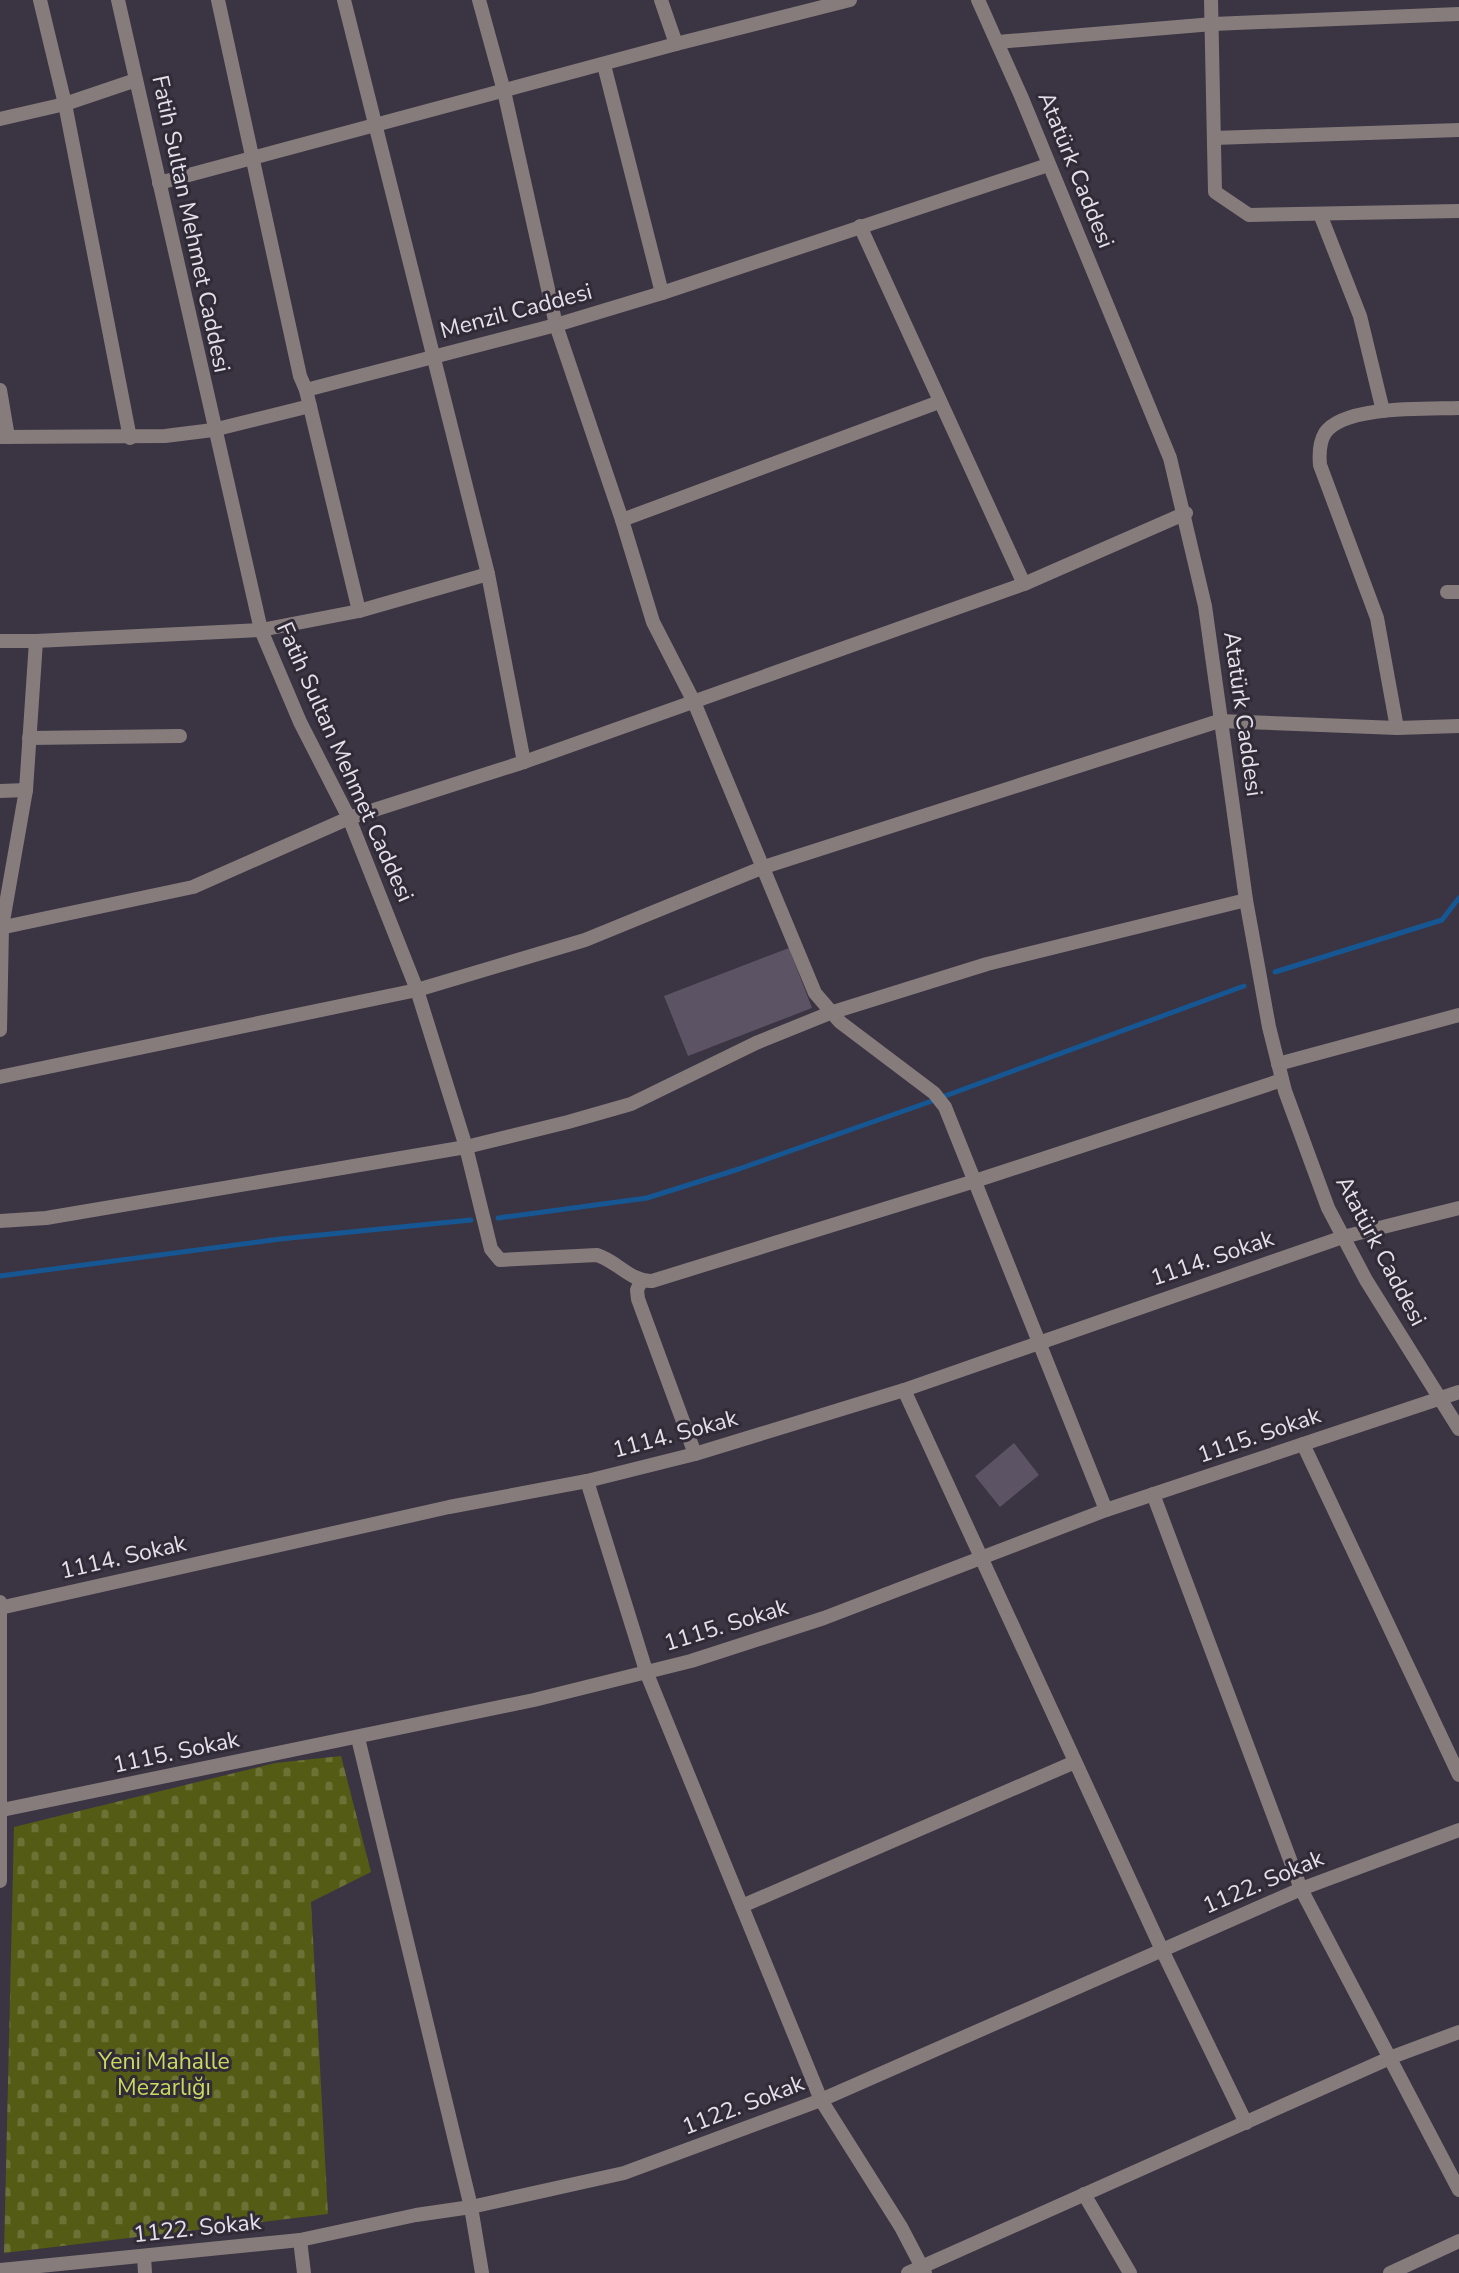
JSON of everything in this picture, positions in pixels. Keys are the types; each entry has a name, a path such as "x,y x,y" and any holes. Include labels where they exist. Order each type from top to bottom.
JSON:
{"street":[{"path":"40,0 65,104 130,438"},
{"name":"Fatih Sultan Mehmet Caddesi","path":"118,0 213,430 261,631 300,722 349,818 417,990 466,1147 491,1249 495,1257 509,1262 597,1255 612,1260 641,1281"},
{"path":"218,0 300,376 306,390 359,611"},
{"path":"344,0 488,574 524,762"},
{"path":"479,0 503,91 556,325 622,520 653,622 694,702 815,993 830,1013 942,1102 1106,1510"},
{"path":"661,0 676,44"},
{"path":"159,183 850,0"},
{"name":"Atatürk Caddesi","path":"978,0 1166,447 1186,513 1205,606 1246,900 1278,1064 1307,1157 1343,1237 1459,1429"},
{"path":"1211,0 1215,191 1249,215 1459,211"},
{"path":"997,42 1213,24 1459,14"},
{"path":"604,65 662,293"},
{"path":"0,119 65,104 136,80"},
{"path":"1214,138 1459,130"},
{"name":"Menzil Caddesi","path":"306,390 556,325 662,293 1048,165"},
{"path":"1320,214 1360,316 1383,411"},
{"path":"860,226 1024,584"},
{"path":"0,390 4,437 130,438 213,430 310,406"},
{"path":"622,520 939,402"},
{"path":"1397,728 1370,594 1320,465 1319,447 1326,432 1339,421 1383,411 1459,408"},
{"path":"1,927 193,887 349,818 524,762 1024,584 1186,513"},
{"path":"0,641 261,631 359,611 488,574"},
{"path":"0,1030 1,927 26,790 36,641"},
{"path":"0,1077 417,990 584,940 764,867 1220,721 1397,728 1459,726"},
{"path":"29,738 180,736"},
{"path":"0,791 26,790"},
{"path":"0,1221 46,1218 466,1147 631,1104 756,1043 830,1013 987,964 1246,900"},
{"path":"1278,1064 1459,1015"},
{"path":"695,1454 638,1299 637,1290 641,1281 652,1281 975,1181 1282,1080"},
{"name":"1114. Sokak","path":"0,1608 449,1507 587,1481 695,1454 904,1390 1343,1237 1459,1208"},
{"path":"904,1390 1162,1950 1246,2123"},
{"name":"1115. Sokak","path":"2,1810 358,1738 647,1674 824,1618 1106,1510 1459,1392"},
{"path":"1303,1444 1459,1775"},
{"path":"587,1481 647,1674 821,2100 901,2227 918,2271 1392,2057 1459,2032"},
{"path":"1153,1494 1301,1889 1392,2057 1459,2190"},
{"path":"0,1602 0,1881"},
{"path":"358,1738 471,2207 482,2273"},
{"path":"742,1906 1076,1762"},
{"name":"1122. Sokak","path":"0,2270 300,2240 471,2207 624,2173 821,2100 1301,1889 1459,1830"},
{"path":"1084,2194 1130,2273"},
{"path":"300,2240 304,2273"},
{"path":"1390,2273 1459,2241"},
{"path":"144,2256 145,2273"}],"green space":[{"name":"Yeni Mahalle Mezarlığı","path":"341,1756 371,1872 311,1902 328,2214 4,2253 14,1827 275,1763"}],"building":[{"path":"789,948 812,1008 688,1056 664,996"},
{"path":"1014,1443 1039,1475 1000,1507 975,1476"}],"waterway":[{"path":"1275,972 1442,920 1459,898"},
{"path":"945,1096 1244,986"},
{"path":"498,1218 647,1198 739,1169 932,1101"},
{"path":"0,1276 280,1239 471,1220"}]}
